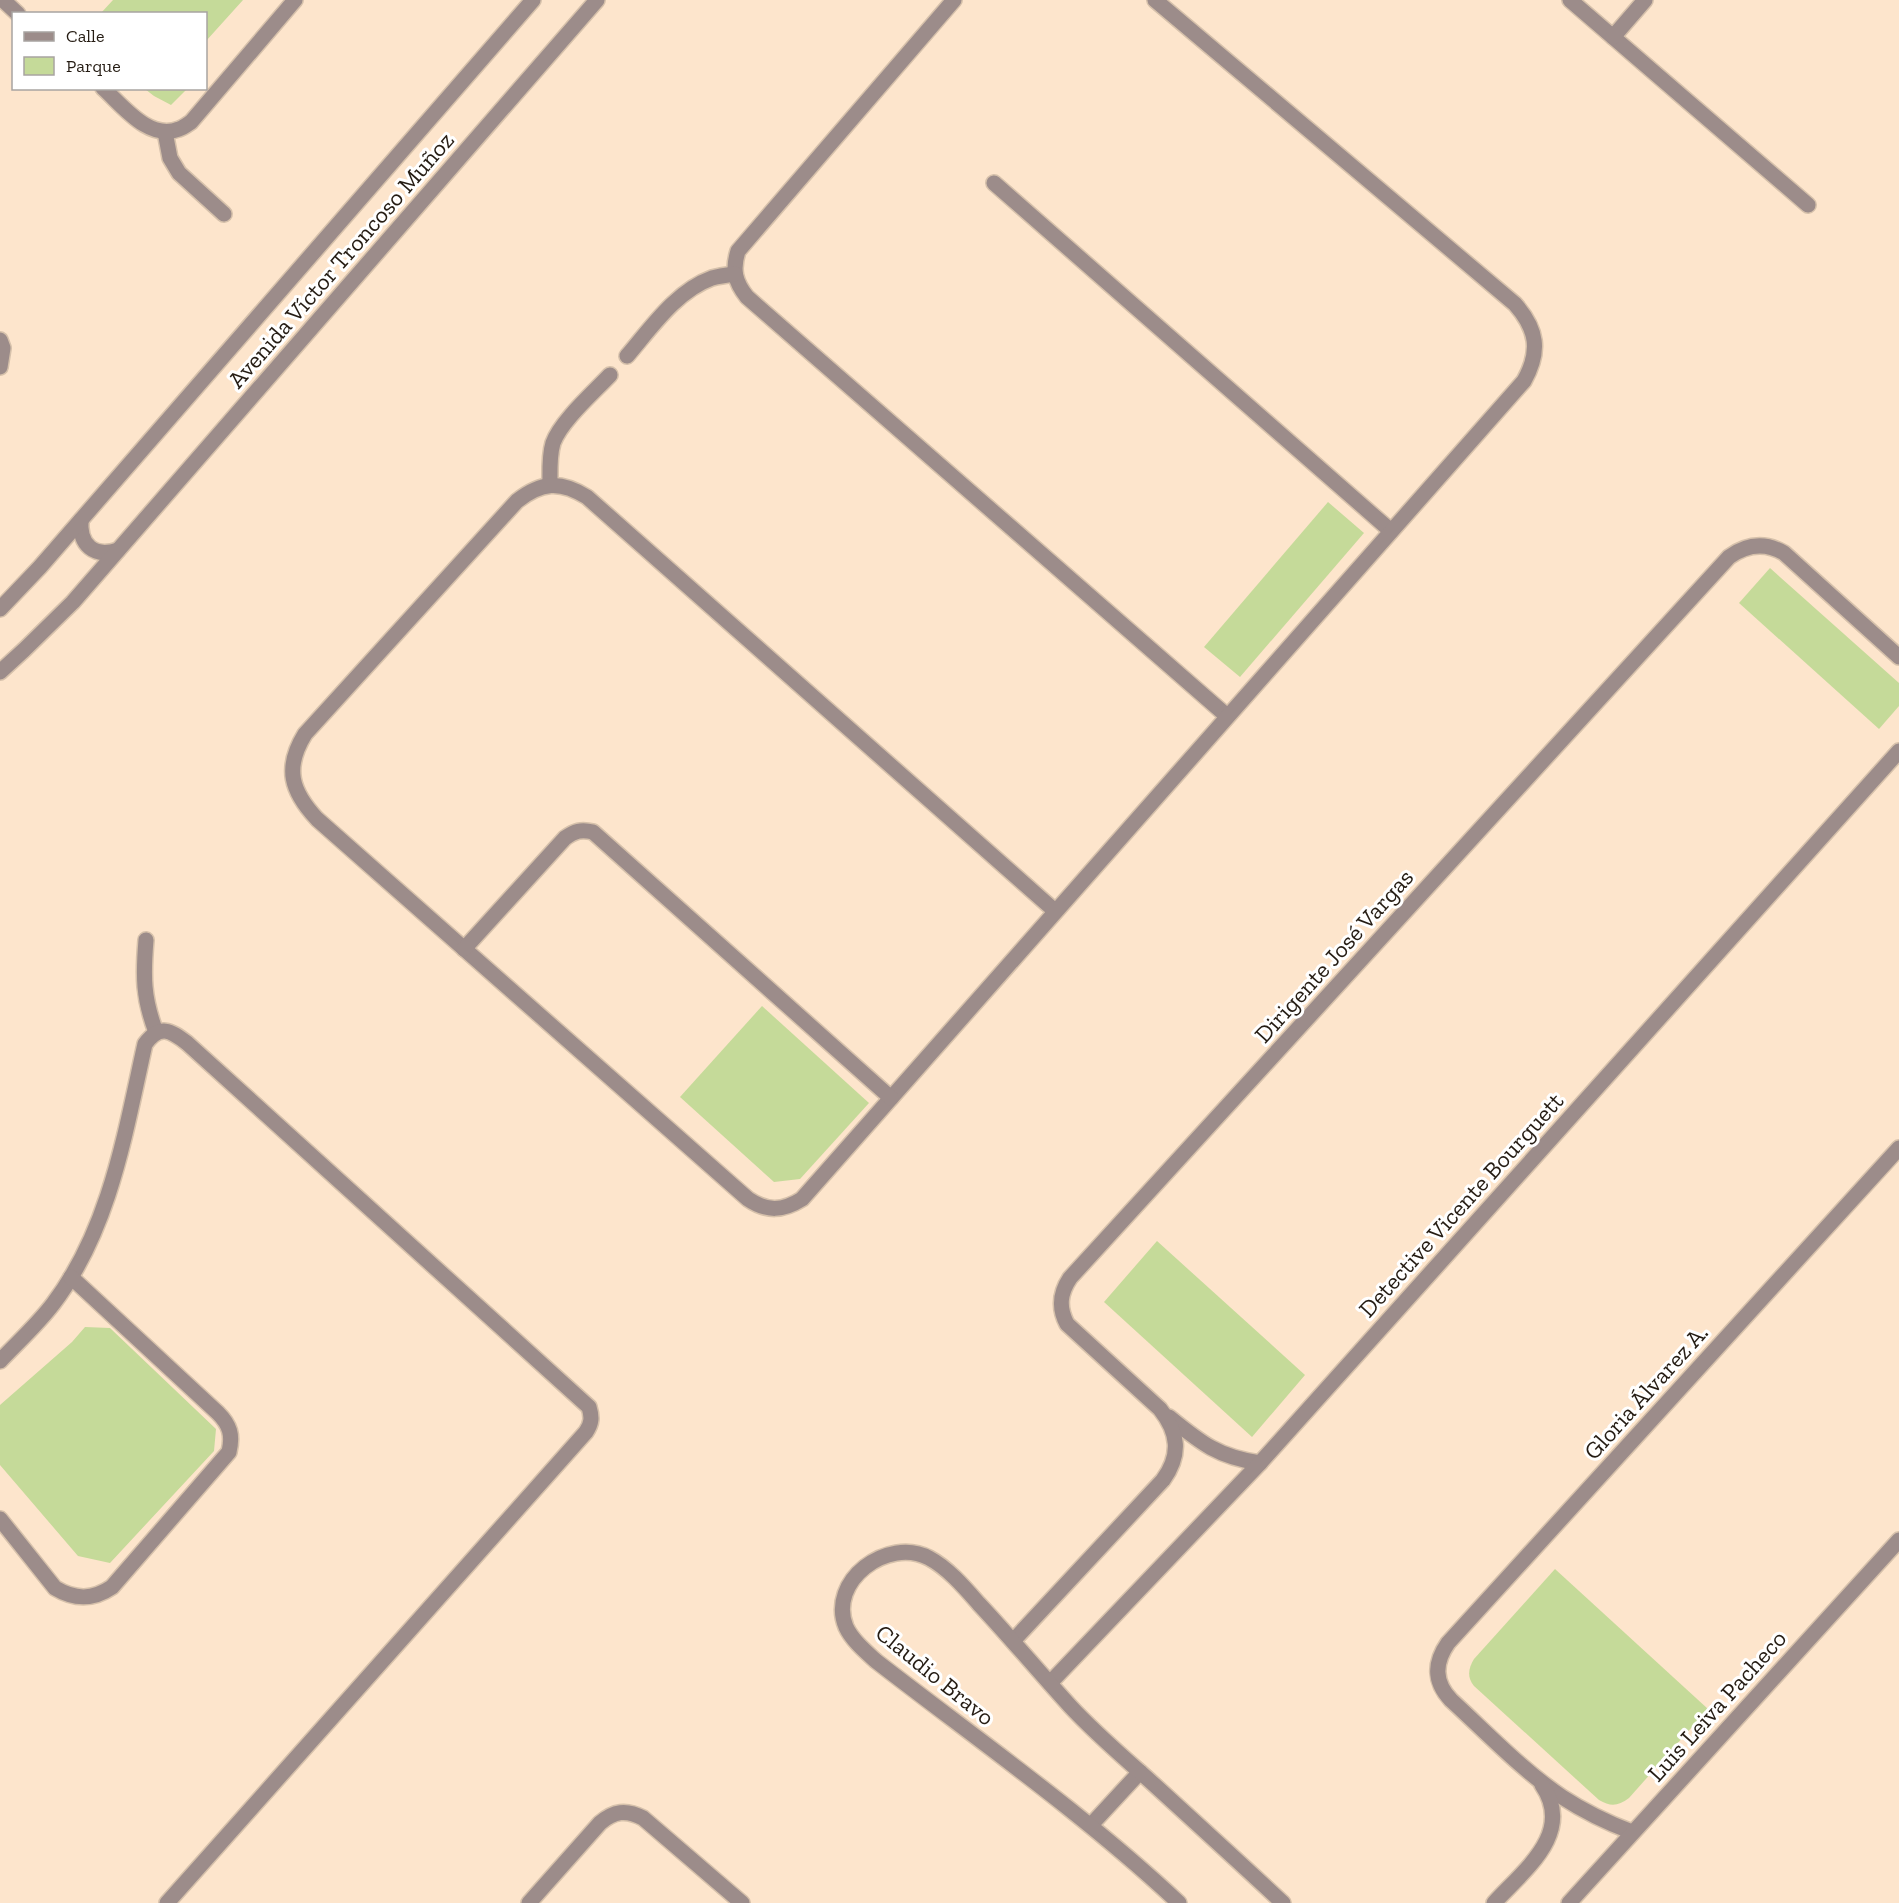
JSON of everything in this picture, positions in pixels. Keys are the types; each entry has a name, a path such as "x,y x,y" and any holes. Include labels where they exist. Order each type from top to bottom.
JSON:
{"street":[{"path":"3,0 16,12"},
{"path":"105,90 140,122 152,129 165,132 179,129 191,122 295,0"},
{"name":"Avenida Víctor Troncoso Muñoz","path":"0,609 40,567 533,0"},
{"name":"Avenida Víctor Troncoso Muñoz","path":"0,672 73,602 597,0"},
{"path":"954,0 738,251 735,274 739,287 747,297 1227,716"},
{"path":"1055,911 587,497 574,489 563,486 550,485 538,488 528,492 517,501 305,734 293,759 293,775 297,792 302,803 317,819 757,1206 785,1208 802,1199 1524,381 1531,369 1535,343 1532,328 1525,315 1515,304 1155,0"},
{"path":"1570,0 1808,206"},
{"path":"1613,37 1645,0"},
{"path":"165,132 170,158 179,173 224,214"},
{"path":"994,183 1391,531"},
{"path":"627,356 678,299 690,289 715,277 735,274"},
{"path":"0,340 3,348 0,367"},
{"path":"550,485 550,459 553,443 561,428 610,375"},
{"path":"81,520 80,532 84,542 92,549 101,553 118,550"},
{"name":"Dirigente José Vargas","path":"1260,1463 1226,1456 1211,1449 1160,1409 1067,1324 1060,1306 1065,1285 1729,557 1738,550 1757,545 1776,548 1784,553 1899,657"},
{"name":"Detective Vicente Bourguett","path":"1050,1683 1260,1463 1899,751"},
{"path":"464,949 565,838 574,831 593,832 891,1098"},
{"path":"146,940 144,993 156,1032"},
{"path":"0,1361 54,1303 90,1242 120,1154 145,1044 156,1032 165,1030 174,1033 187,1043 582,1400 589,1407 592,1416 591,1424 586,1432 167,1903"},
{"name":"Gloria Álvarez A.","path":"1539,1780 1444,1693 1437,1673 1442,1652 1899,1148"},
{"path":"0,1519 55,1588 78,1598 102,1594 112,1587 229,1452 231,1432 226,1421 71,1277"},
{"name":"Dirigente José Vargas","path":"1013,1641 1170,1470 1176,1446 1174,1432 1169,1419 1160,1409"},
{"name":"Luis Leiva Pacheco","path":"1569,1903 1899,1540"},
{"name":"Claudio Bravo","path":"1179,1903 1091,1825 876,1661 859,1644 846,1628 843,1599 856,1577 872,1560 902,1551 917,1553 929,1558 963,1586 1071,1707 1283,1903"},
{"path":"1091,1825 1140,1772"},
{"path":"1539,1780 1585,1811 1632,1832"},
{"path":"1494,1903 1541,1852 1552,1830 1552,1804 1539,1780"},
{"path":"529,1903 600,1823 610,1815 622,1812 643,1818 742,1903"}],"green space":[{"path":"113,0 243,0 207,40 207,12 102,12"},
{"path":"146,90 186,90 171,105"},
{"path":"1328,502 1364,533 1240,677 1204,647"},
{"path":"1770,568 1899,683 1899,706 1879,729 1739,603"},
{"path":"762,1006 869,1103 800,1179 774,1182 680,1097"},
{"path":"1157,1241 1305,1375 1252,1437 1104,1302"},
{"path":"85,1327 110,1328 216,1429 214,1451 110,1563 78,1556 0,1465 0,1405 72,1342"},
{"path":"1555,1569 1708,1709 1629,1798 1618,1804 1611,1805 1599,1800 1474,1686 1469,1676 1474,1659"}]}
